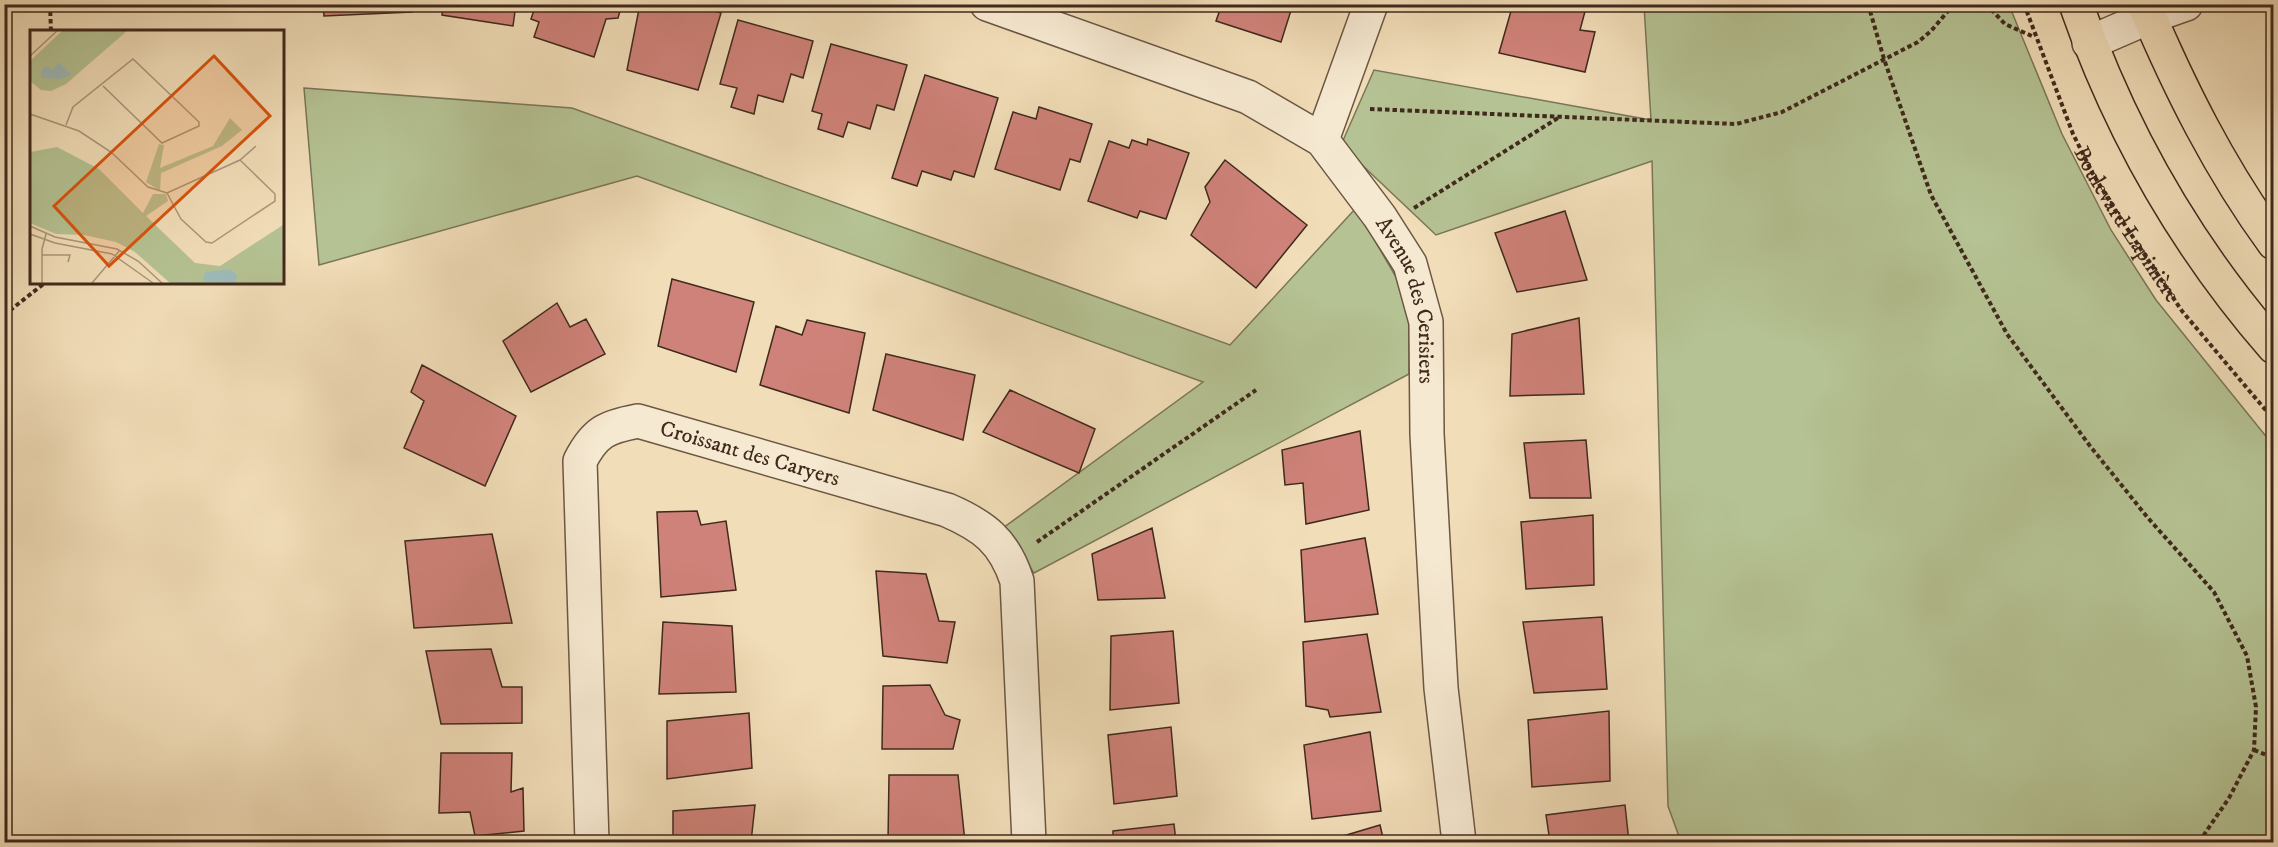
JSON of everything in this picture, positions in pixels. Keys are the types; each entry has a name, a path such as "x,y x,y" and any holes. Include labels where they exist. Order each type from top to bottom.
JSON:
{"main road":[{"name":"Boulevard Lapinière","path":"2076,4 2089,43 2150,172 2212,268 2274,347"},
{"path":"2147,11 2174,74 2202,130 2232,183 2274,243"}],"street":[{"name":"Avenue des Cerisiers","path":"987,4 1248,97 1322,140 1385,225 1410,264 1426,322 1427,434 1442,688 1459,843"},
{"path":"1322,140 1371,4"},
{"path":"2089,43 2147,11 2186,4"},
{"name":"Croissant des Caryers","path":"592,843 580,461 590,442 613,426 638,421 947,510 973,522 993,538 1011,560 1017,581 1029,843"}],"path":[{"path":"50,4 51,30"},
{"path":"1868,4 1884,59 1931,195 2007,334 2090,446 2148,518 2214,592 2247,656 2256,707 2254,750 2229,798 2199,843"},
{"path":"1334,108 1736,124 1782,112 1918,42 1931,31 1954,4"},
{"path":"1986,4 2005,24 2035,37"},
{"name":"Boulevard Lapinière","path":"2024,4 2073,134 2115,210 2182,311 2274,420"},
{"path":"1385,225 1558,118"},
{"path":"4,315 44,284"},
{"path":"1011,560 1256,390"},
{"path":"2254,750 2274,758"}],"green space":[{"path":"1644,5 2009,5 2062,134 2111,230 2156,300 2273,445 2273,842 1681,842 1668,806 1652,161 1436,235 1341,145 1374,70 1651,120"},
{"path":"304,88 572,108 1230,345 1356,208 1396,277 1409,315 1409,374 1034,573 1003,528 1203,382 637,176 319,265"}],"building":[{"path":"323,4 411,4 412,12 324,16"},
{"path":"443,4 516,4 513,26 442,15"},
{"path":"536,4 622,4 618,18 606,19 594,57 534,37 539,22 531,19"},
{"path":"640,4 694,4 721,13 698,90 627,70"},
{"path":"1222,4 1293,4 1281,42 1216,21"},
{"path":"1513,4 1587,4 1580,30 1595,32 1585,72 1499,53"},
{"path":"738,20 813,41 803,78 791,74 783,102 758,95 754,114 731,107 737,88 720,84"},
{"path":"831,44 907,65 894,110 877,105 870,129 848,122 843,137 818,129 822,114 812,111"},
{"path":"925,75 998,98 974,177 954,171 951,180 922,171 917,186 892,178"},
{"path":"1039,107 1092,124 1080,162 1070,159 1060,190 995,169 1013,112 1036,119"},
{"path":"1148,139 1189,153 1166,219 1140,211 1137,218 1088,201 1109,141 1129,148 1132,140 1147,145"},
{"path":"1225,160 1307,225 1256,288 1191,235 1210,202 1205,187"},
{"path":"1565,211 1587,280 1517,292 1495,233"},
{"path":"672,279 754,302 736,372 658,346"},
{"path":"557,303 570,327 586,319 605,354 531,392 503,341"},
{"path":"1579,318 1584,394 1510,396 1512,334"},
{"path":"807,320 865,333 849,413 760,385 776,326 802,335"},
{"path":"886,354 975,375 963,440 873,410"},
{"path":"422,365 516,416 485,486 404,448 424,401 411,392"},
{"path":"1010,390 1095,429 1079,473 983,432"},
{"path":"1360,431 1369,510 1306,524 1303,483 1285,485 1282,450"},
{"path":"1586,440 1591,498 1530,498 1524,443"},
{"path":"697,511 701,525 726,521 736,590 661,597 657,512"},
{"path":"1593,515 1594,585 1526,589 1521,522"},
{"path":"1152,528 1165,598 1098,600 1092,554"},
{"path":"492,534 512,623 414,628 405,541"},
{"path":"1365,538 1378,614 1305,622 1301,550"},
{"path":"876,571 926,574 939,621 955,622 947,663 883,656"},
{"path":"1602,617 1607,689 1534,693 1523,622"},
{"path":"663,622 732,626 736,692 659,694"},
{"path":"1173,631 1179,703 1110,710 1111,636"},
{"path":"1367,634 1381,712 1330,717 1328,710 1306,706 1303,642"},
{"path":"491,649 502,687 522,687 522,723 441,724 426,651"},
{"path":"930,685 945,715 960,720 953,749 882,749 883,686"},
{"path":"1609,711 1610,781 1532,787 1528,720"},
{"path":"749,713 752,768 667,779 667,721"},
{"path":"1171,727 1177,796 1114,804 1108,735"},
{"path":"1370,732 1381,811 1312,819 1304,745"},
{"path":"441,753 512,753 511,792 523,788 524,831 475,836 470,812 439,813"},
{"path":"889,775 958,775 965,842 888,842"},
{"path":"755,805 751,842 673,842 673,811"},
{"path":"1625,805 1629,842 1550,842 1546,815"},
{"path":"1174,824 1176,842 1113,842 1113,831"},
{"path":"1380,825 1384,842 1323,842"}]}
